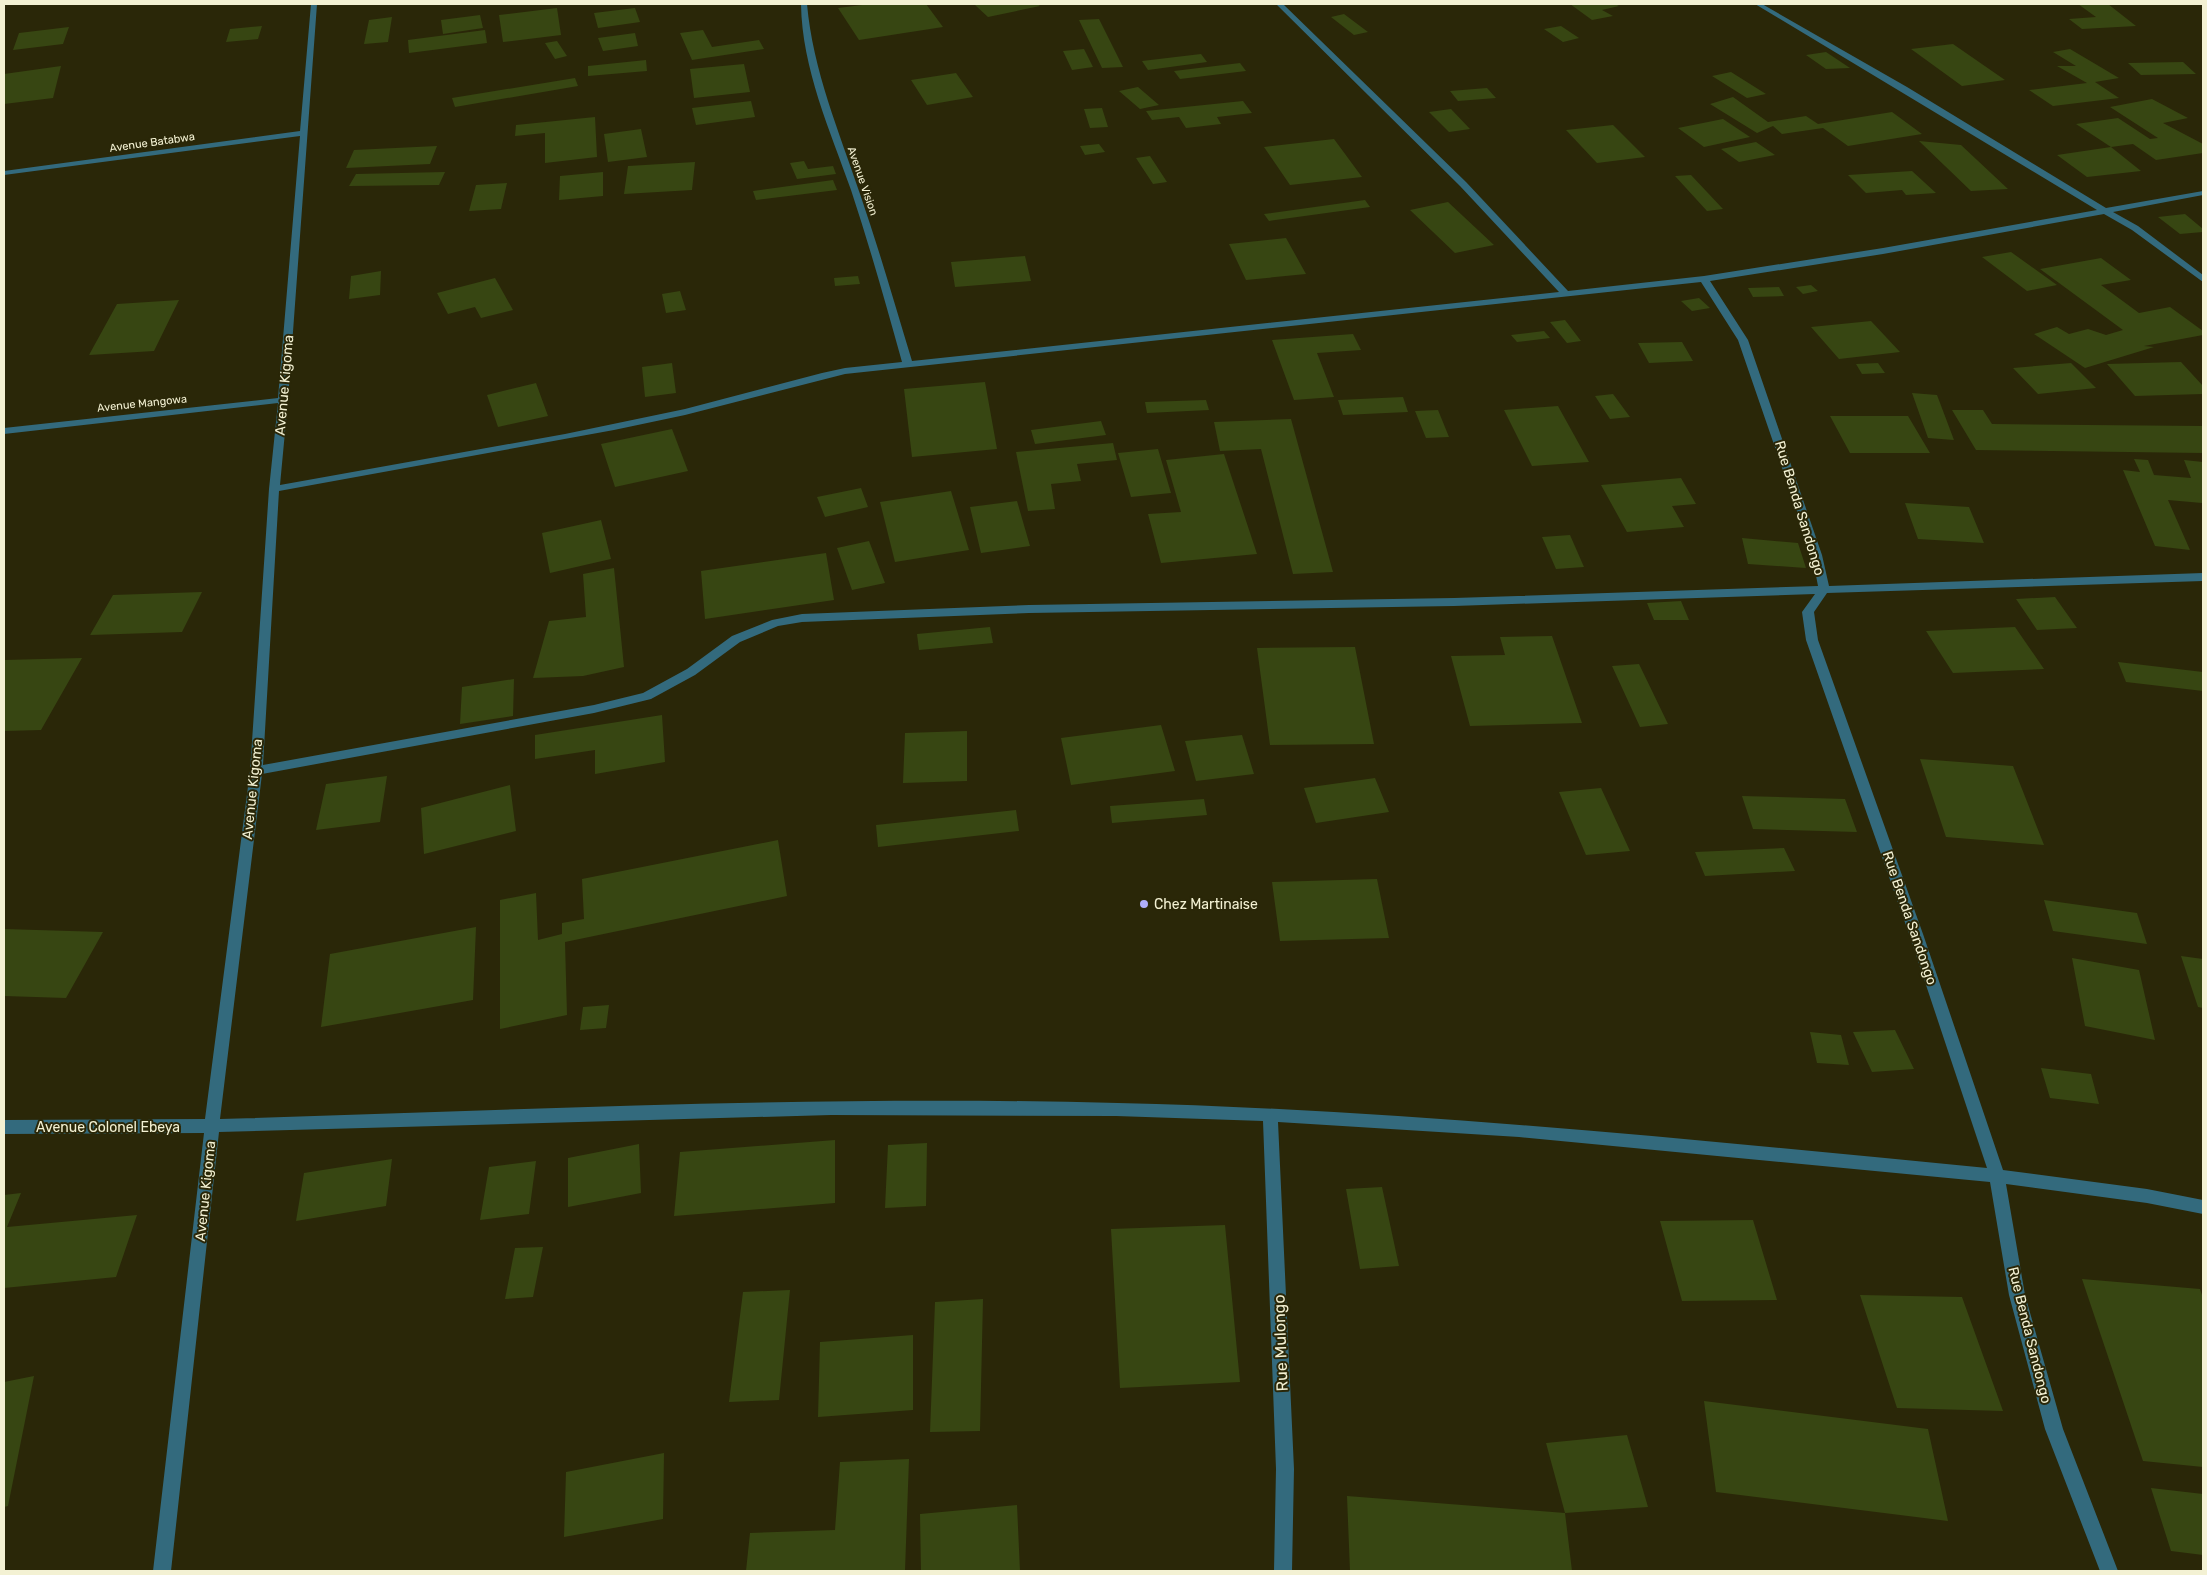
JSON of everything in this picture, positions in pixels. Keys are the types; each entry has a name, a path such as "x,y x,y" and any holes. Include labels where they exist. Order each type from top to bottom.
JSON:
{"street":[{"name":"Avenue Kigoma","path":"162,1571 212,1126 256,771 274,489 283,400 314,4"},
{"name":"Avenue Vision","path":"804,4 805,28 813,72 861,208 908,365"},
{"path":"1279,4 1463,184 1566,293"},
{"path":"1758,4 1904,89 2056,184 2152,239 2203,279"},
{"name":"Avenue Batabwa","path":"4,173 304,133"},
{"path":"274,489 662,417 813,377 845,371 1566,293 1704,280 1864,254 2203,193"},
{"name":"Rue Benda Sandongo","path":"1704,280 1743,340 1822,572 1824,589 1808,612 1812,640 1916,934 1997,1176 2017,1295 2054,1429 2109,1571"},
{"name":"Avenue Mangowa","path":"4,431 283,400"},
{"path":"256,771 584,710 647,696 690,672 736,639 776,623 802,618 1020,609 1482,602 2203,577"},
{"name":"Avenue Colonel Ebeya","path":"4,1127 212,1126 831,1108 1116,1108 1519,1130 1997,1176 2147,1196 2203,1206"},
{"name":"Rue Mulongo","path":"1270,1115 1285,1469 1283,1571"}],"building":[{"path":"870,4 926,4 943,27 859,40 838,8"},
{"path":"1037,4 1040,6 988,17 975,5"},
{"path":"1570,4 1615,4 1619,6 1602,10 1613,16 1592,20"},
{"path":"2078,4 2108,4 2136,26 2082,29 2069,19 2096,17"},
{"path":"557,8 561,35 503,42 499,15"},
{"path":"635,8 640,22 598,28 594,13"},
{"path":"1344,14 1368,32 1354,35 1331,17"},
{"path":"480,15 483,28 443,34 441,20"},
{"path":"392,17 388,42 364,44 369,20"},
{"path":"1099,19 1123,67 1102,68 1079,20"},
{"path":"262,26 258,39 226,42 230,29"},
{"path":"1561,26 1579,38 1563,42 1544,29"},
{"path":"69,27 63,44 13,50 19,33"},
{"path":"485,30 487,43 409,53 408,40"},
{"path":"703,30 712,47 759,40 764,49 692,60 680,33"},
{"path":"635,33 638,46 603,51 598,38"},
{"path":"557,41 567,56 555,59 545,43"},
{"path":"1953,44 2005,80 1962,86 1911,49"},
{"path":"1084,49 1093,67 1072,70 1063,51"},
{"path":"2070,49 2119,78 2095,82 2119,98 2053,106 2029,90 2087,83 2057,66 2076,66 2053,52"},
{"path":"1826,52 1850,68 1826,69 1806,55"},
{"path":"1201,54 1207,62 1148,70 1142,61"},
{"path":"646,60 647,71 588,76 588,66"},
{"path":"2183,62 2196,74 2141,75 2128,63"},
{"path":"1240,63 1246,71 1180,79 1174,71"},
{"path":"744,64 750,92 694,98 690,69"},
{"path":"61,66 53,98 4,104 4,74"},
{"path":"1731,72 1766,94 1747,98 1712,76"},
{"path":"956,73 973,97 927,105 911,80"},
{"path":"575,78 578,86 455,107 452,98"},
{"path":"1138,87 1159,105 1140,109 1119,91"},
{"path":"1487,88 1496,98 1458,101 1450,91"},
{"path":"1733,97 1768,122 1806,116 1818,124 1892,112 1922,134 1848,146 1823,128 1782,134 1773,126 1757,133 1710,104"},
{"path":"2152,99 2188,118 2163,123 2203,144 2203,153 2156,160 2133,144 2111,147 2076,124 2118,118 2150,139 2158,138 2110,107"},
{"path":"751,101 755,117 696,125 692,108"},
{"path":"1243,101 1252,113 1217,117 1221,124 1186,128 1179,117 1152,120 1146,111"},
{"path":"1102,108 1108,127 1090,128 1084,109"},
{"path":"1451,109 1470,129 1449,132 1429,112"},
{"path":"595,117 597,157 545,163 545,133 515,136 516,125"},
{"path":"1723,119 1750,137 1704,147 1678,128"},
{"path":"1613,125 1645,157 1597,163 1566,130"},
{"path":"641,129 647,157 608,162 604,134"},
{"path":"1334,139 1362,177 1290,185 1264,147"},
{"path":"1919,141 1961,145 2008,189 1971,191"},
{"path":"1756,142 1775,155 1739,162 1721,149"},
{"path":"1099,144 1105,152 1085,155 1080,146"},
{"path":"437,146 430,164 346,168 354,150"},
{"path":"2111,147 2141,171 2087,177 2057,155"},
{"path":"1150,156 1167,182 1153,184 1136,158"},
{"path":"804,161 808,169 833,166 836,174 797,179 790,163"},
{"path":"695,162 692,190 624,194 628,166"},
{"path":"1912,171 1936,193 1906,195 1902,190 1866,193 1848,175"},
{"path":"445,172 439,185 349,186 356,174"},
{"path":"603,172 603,196 559,200 560,176"},
{"path":"1691,175 1723,209 1707,211 1675,176"},
{"path":"833,180 837,190 756,200 753,191"},
{"path":"507,183 501,209 469,211 476,185"},
{"path":"1365,200 1370,207 1269,221 1264,214"},
{"path":"1448,202 1494,245 1455,253 1410,210"},
{"path":"2185,214 2203,229 2203,232 2180,234 2158,217"},
{"path":"1286,238 1306,274 1246,280 1229,244"},
{"path":"2011,252 2057,285 2027,291 1982,257"},
{"path":"1025,256 1031,281 955,287 951,262"},
{"path":"2101,258 2131,280 2101,285 2139,313 2170,307 2203,331 2203,335 2144,346 2154,347 2085,368 2034,334 2057,327 2069,334 2088,329 2106,335 2123,330 2040,269"},
{"path":"381,271 380,295 349,299 351,276"},
{"path":"858,276 860,284 835,286 834,278"},
{"path":"495,278 513,310 481,318 475,307 448,314 437,293"},
{"path":"1811,285 1818,291 1803,294 1796,287"},
{"path":"1779,287 1784,296 1753,297 1748,288"},
{"path":"680,291 686,310 666,313 662,294"},
{"path":"1699,298 1710,308 1692,311 1681,301"},
{"path":"179,300 154,351 89,355 117,304"},
{"path":"1565,320 1581,341 1567,343 1550,322"},
{"path":"1871,321 1900,352 1839,359 1811,327"},
{"path":"1544,331 1550,338 1517,342 1511,335"},
{"path":"1353,334 1361,350 1317,353 1334,397 1294,400 1272,340"},
{"path":"1682,342 1693,361 1649,363 1638,343"},
{"path":"2181,362 2203,386 2203,394 2135,396 2107,364"},
{"path":"672,363 676,393 645,397 642,367"},
{"path":"1878,363 1885,373 1862,374 1856,364"},
{"path":"2071,363 2096,388 2038,394 2013,368"},
{"path":"985,382 997,449 912,457 904,389"},
{"path":"536,383 548,416 498,427 487,395"},
{"path":"1912,393 1937,395 1954,440 1928,438"},
{"path":"1613,394 1630,417 1610,419 1595,396"},
{"path":"1403,397 1408,412 1343,415 1338,400"},
{"path":"1206,400 1209,410 1147,413 1145,402"},
{"path":"1558,406 1589,462 1532,466 1504,410"},
{"path":"1438,410 1449,437 1426,438 1415,411"},
{"path":"1952,410 1983,410 1992,424 2203,426 2203,453 1976,450"},
{"path":"1830,416 1908,416 1930,453 1850,453"},
{"path":"1291,419 1333,572 1293,574 1261,449 1220,451 1214,422"},
{"path":"1101,421 1106,435 1035,444 1031,430"},
{"path":"672,429 688,471 615,487 601,444"},
{"path":"1113,443 1117,460 1077,464 1081,481 1051,484 1055,509 1028,511 1016,452"},
{"path":"1158,449 1171,493 1131,497 1118,453"},
{"path":"1224,454 1257,554 1161,563 1148,514 1181,512 1166,460"},
{"path":"2134,459 2148,460 2154,475 2191,478 2184,460 2203,462 2203,507 2202,503 2168,500 2190,550 2155,546 2123,470 2140,472"},
{"path":"1681,478 1696,504 1672,506 1684,527 1627,532 1601,485"},
{"path":"861,488 868,507 825,517 817,497"},
{"path":"951,491 969,550 895,562 880,502"},
{"path":"1017,501 1030,546 981,553 970,507"},
{"path":"1905,503 1969,507 1984,543 1918,539"},
{"path":"601,520 611,559 550,573 542,533"},
{"path":"1570,535 1584,567 1556,569 1542,537"},
{"path":"1742,538 1798,543 1806,568 1748,564"},
{"path":"869,541 885,583 852,590 837,548"},
{"path":"826,553 834,600 705,619 701,571"},
{"path":"614,568 624,667 583,676 533,678 549,621 586,617 583,574"},
{"path":"202,592 182,632 90,635 113,595"},
{"path":"2055,597 2077,628 2037,630 2016,599"},
{"path":"1681,601 1689,620 1654,620 1647,603"},
{"path":"990,627 993,643 919,650 917,634"},
{"path":"2015,627 2044,669 1953,673 1926,631"},
{"path":"1552,636 1582,723 1470,726 1451,656 1505,655 1500,637"},
{"path":"1355,647 1374,744 1270,745 1257,648"},
{"path":"82,658 41,730 4,731 4,660"},
{"path":"2118,662 2203,672 2203,691 2126,682"},
{"path":"1639,664 1668,724 1640,727 1612,666"},
{"path":"514,679 513,716 460,724 462,687"},
{"path":"662,715 665,762 595,774 595,750 535,759 535,735"},
{"path":"1161,725 1175,771 1071,785 1061,738"},
{"path":"967,731 967,781 903,783 905,733"},
{"path":"1242,735 1254,774 1196,781 1185,741"},
{"path":"1920,759 2013,766 2044,845 1946,837"},
{"path":"387,776 380,822 316,830 326,784"},
{"path":"1375,778 1389,812 1316,823 1304,788"},
{"path":"510,785 516,831 424,854 421,808"},
{"path":"1601,788 1630,851 1586,855 1559,792"},
{"path":"1742,796 1845,799 1857,832 1753,829"},
{"path":"1204,799 1207,815 1112,823 1110,806"},
{"path":"1016,810 1019,831 878,847 876,825"},
{"path":"778,840 787,896 565,942 567,1015 500,1029 500,900 536,893 538,940 562,934 562,923 584,919 582,879"},
{"path":"1784,848 1795,871 1705,876 1695,852"},
{"path":"1377,879 1389,938 1280,941 1272,882"},
{"path":"2044,900 2137,913 2147,944 2053,931"},
{"path":"476,927 473,1000 321,1027 330,954"},
{"path":"4,929 103,932 66,998 4,996"},
{"path":"2181,956 2203,959 2203,1008 2198,1007"},
{"path":"2072,958 2139,970 2155,1040 2085,1026"},
{"path":"609,1005 606,1028 580,1030 583,1007"},
{"path":"1895,1030 1914,1069 1872,1072 1853,1032"},
{"path":"1810,1032 1841,1035 1849,1065 1817,1063"},
{"path":"2041,1068 2091,1074 2099,1104 2050,1098"},
{"path":"835,1140 835,1203 674,1216 680,1152"},
{"path":"927,1143 926,1206 885,1208 888,1145"},
{"path":"639,1144 641,1193 568,1207 568,1158"},
{"path":"392,1159 386,1206 296,1221 304,1173"},
{"path":"536,1161 529,1214 480,1220 489,1167"},
{"path":"1382,1187 1399,1266 1360,1269 1346,1189"},
{"path":"21,1193 7,1227 137,1215 116,1277 4,1288 4,1195"},
{"path":"1753,1220 1777,1300 1682,1301 1660,1221"},
{"path":"1225,1225 1240,1382 1120,1388 1111,1229"},
{"path":"543,1247 533,1297 505,1299 515,1248"},
{"path":"2082,1279 2200,1289 2203,1298 2203,1467 2143,1461"},
{"path":"790,1290 779,1400 729,1402 743,1292"},
{"path":"1860,1295 1962,1297 2003,1411 1897,1408"},
{"path":"983,1299 980,1431 930,1432 935,1302"},
{"path":"913,1335 913,1410 818,1417 820,1342"},
{"path":"34,1376 8,1506 4,1507 4,1382"},
{"path":"1704,1401 1928,1429 1948,1521 1716,1492"},
{"path":"1627,1435 1648,1507 1565,1513 1546,1443"},
{"path":"664,1453 663,1519 564,1537 566,1472"},
{"path":"909,1459 905,1571 746,1571 750,1533 835,1530 840,1462"},
{"path":"2151,1488 2203,1494 2203,1555 2171,1551"},
{"path":"1347,1496 1565,1513 1572,1571 1350,1571"},
{"path":"1017,1505 1020,1571 921,1571 920,1514"}],"place":[{"name":"Chez Martinaise","path":"1144,904"}]}
